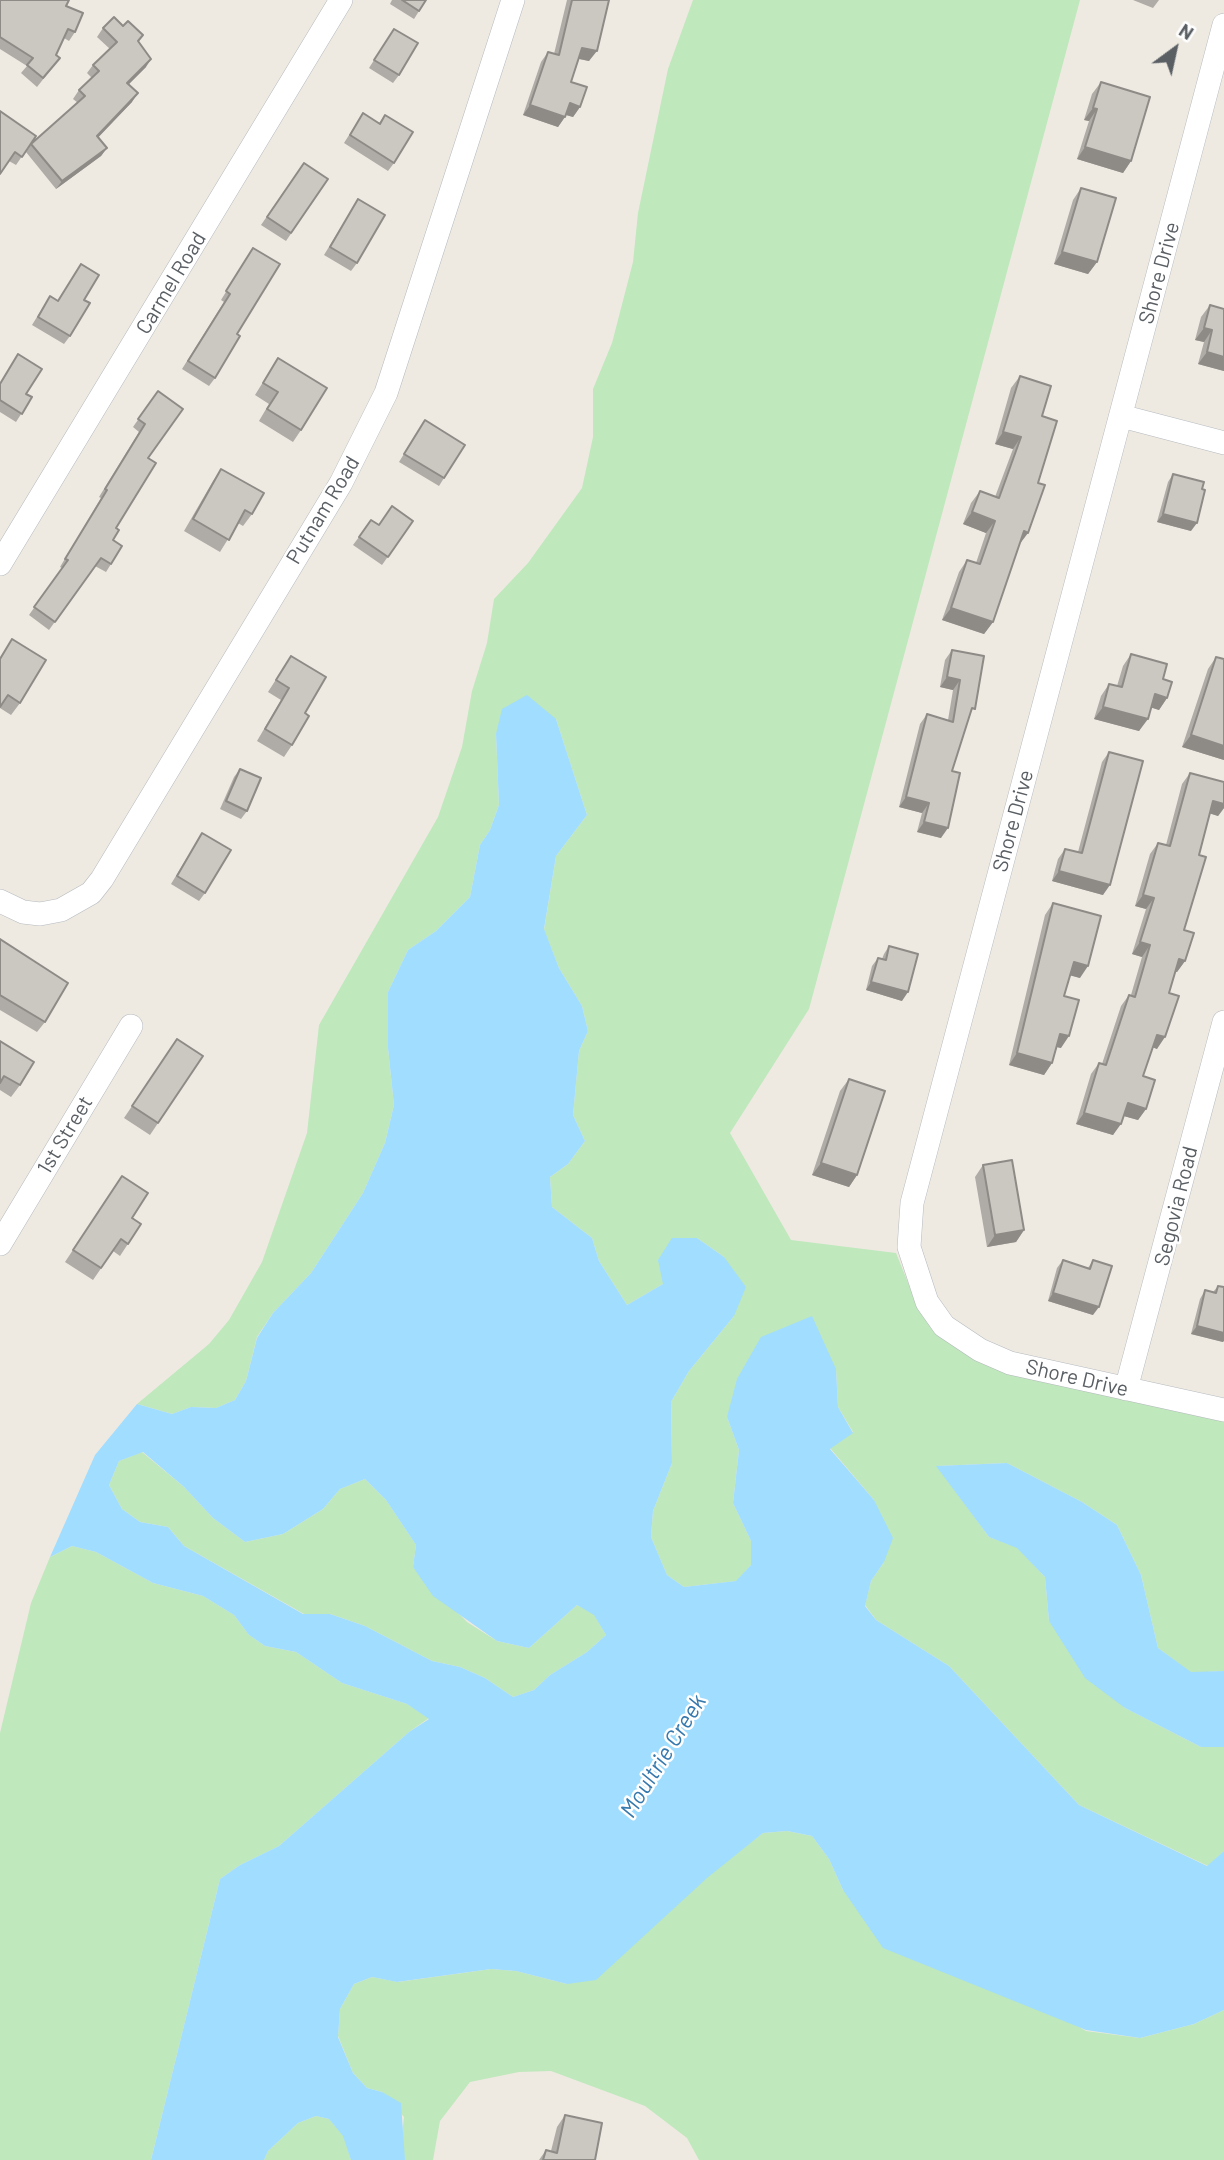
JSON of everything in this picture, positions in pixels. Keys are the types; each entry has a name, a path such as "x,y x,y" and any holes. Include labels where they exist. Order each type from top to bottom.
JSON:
{"street":[{"name":"Carmel Road","path":"0,565 341,0"},
{"name":"Putnam Road","path":"0,901 23,912 40,914 61,910 91,892 102,879 341,483 386,393 513,0"},
{"name":"Shore Drive","path":"1224,25 912,1203 909,1247 920,1289 927,1302 944,1326 961,1339 1010,1363 1224,1410"},
{"path":"1121,416 1224,443"},
{"name":"Segovia Road","path":"1126,1390 1224,1022"},
{"name":"1st Street","path":"0,1244 131,1026"}],"green space":[{"path":"693,0 1080,0 809,1009 730,1133 791,1240 896,1253 919,1310 956,1346 1224,1415 1224,1671 1191,1673 1158,1648 1141,1575 1117,1525 1082,1502 1007,1463 937,1466 989,1537 1017,1547 1045,1577 1049,1621 1125,1708 1201,1747 1224,1747 1224,1851 1208,1866 1079,1805 949,1666 876,1620 865,1605 871,1581 884,1562 874,1500 830,1448 853,1432 838,1407 836,1369 727,1417 739,1450 733,1503 751,1541 751,1565 737,1581 684,1587 667,1575 651,1537 653,1511 672,1463 671,1402 689,1371 734,1316 724,1257 697,1238 673,1238 663,1284 627,1305 599,1261 592,1238 552,1207 550,1177 568,1164 585,1141 573,1115 579,1051 588,1031 582,1006 559,968 544,930 556,856 587,815 556,719 496,734 499,805 490,830 480,845 470,897 436,931 408,950 388,992 388,1048 394,1105 385,1143 363,1193 311,1273 273,1313 257,1337 246,1381 235,1400 216,1408 191,1407 172,1414 137,1404 209,1344 229,1320 262,1262 307,1133 319,1025 438,817 462,747 472,691 487,643 494,599 528,563 582,488 593,437 593,389 612,343 633,262 638,213 668,69"},
{"path":"142,1452 184,1487 213,1518 245,1542 283,1534 323,1509 340,1489 365,1479 386,1500 416,1545 413,1567 467,1622 497,1641 529,1648 577,1605 594,1614 606,1635 587,1652 550,1675 534,1690 513,1697 485,1678 460,1667 432,1661 365,1626 330,1614 304,1614 184,1546 168,1527 140,1522 122,1509 109,1485 119,1461"},
{"path":"72,1546 96,1552 153,1583 203,1596 234,1615 249,1635 265,1646 296,1652 342,1683 407,1704 429,1718 409,1732 279,1846 240,1865 220,1879 151,2160 0,2160 0,1733 31,1603 50,1557"},
{"path":"787,1831 812,1836 829,1859 843,1890 1086,2031 1140,2038 1194,2024 1224,2010 1224,2160 699,2160 687,2138 645,2106 551,2071 519,2072 470,2082 440,2121 433,2160 405,2160 401,2144 404,2117 382,2092 367,2088 353,2073 338,2036 340,2009 354,1984 372,1977 398,1982 491,1969 516,1971 567,1984 763,1833"},
{"path":"316,2116 329,2119 344,2136 351,2160 264,2160 268,2151 298,2123"}],"water":[{"name":"Moultrie Creek","path":"527,695 556,719 587,815 556,856 544,929 559,968 582,1006 588,1031 579,1051 573,1115 585,1141 568,1164 550,1177 552,1207 592,1238 599,1261 627,1305 663,1284 658,1260 672,1238 697,1238 724,1257 746,1287 734,1316 689,1371 671,1402 672,1463 653,1511 651,1537 667,1575 684,1587 736,1581 751,1565 751,1541 733,1503 739,1450 727,1417 737,1379 761,1337 812,1316 836,1369 838,1407 853,1433 830,1449 874,1500 893,1538 884,1562 871,1581 865,1606 876,1620 949,1666 1079,1805 1207,1866 1224,1851 1224,2010 1194,2024 1140,2038 1086,2030 883,1948 843,1890 829,1859 812,1836 787,1831 763,1833 707,1878 596,1980 567,1984 516,1971 491,1969 397,1982 372,1977 354,1984 340,2009 338,2037 353,2073 367,2088 382,2092 401,2103 405,2160 351,2160 343,2136 329,2119 316,2116 298,2123 268,2151 264,2160 151,2160 220,1879 240,1865 279,1846 409,1732 429,1719 407,1704 342,1683 296,1652 265,1646 249,1635 234,1615 203,1596 153,1583 96,1552 72,1546 50,1557 95,1455 137,1404 172,1414 191,1407 216,1408 235,1400 246,1381 257,1338 273,1313 311,1273 363,1193 385,1143 394,1105 388,1048 388,992 408,950 436,931 470,897 480,845 490,830 499,805 496,734 502,709","holes":["143,1452 184,1487 213,1518 245,1542 283,1534 323,1509 340,1489 365,1479 386,1500 416,1545 413,1567 433,1596 497,1641 529,1648 577,1605 594,1615 606,1635 587,1652 550,1675 534,1690 513,1697 485,1678 460,1667 432,1661 365,1626 330,1614 303,1614 184,1546 168,1527 140,1522 122,1509 109,1485 119,1461"]},
{"path":"1007,1463 1082,1502 1117,1525 1141,1575 1158,1648 1191,1672 1224,1671 1224,1747 1201,1747 1125,1708 1085,1678 1049,1621 1045,1577 1017,1548 989,1537 936,1466"}],"building":[{"path":"0,0 69,0 66,6 83,13 75,32 68,29 56,55 60,58 43,78 27,65 33,58 0,37"},
{"path":"402,0 426,0 419,11"},
{"path":"572,0 609,0 597,51 582,48 571,82 587,87 580,107 570,103 565,117 530,105 548,52 559,55"},
{"path":"114,17 123,26 128,21 143,35 138,41 151,59 127,83 138,93 97,136 107,148 62,181 31,144 85,96 79,90 99,71 93,65 117,42 103,28"},
{"path":"394,29 418,43 399,75 374,60"},
{"path":"1101,82 1150,97 1131,161 1085,147 1097,109 1093,108"},
{"path":"0,111 36,136 22,157 15,152 0,174"},
{"path":"363,113 380,124 385,115 413,132 394,163 350,135"},
{"path":"304,163 328,179 291,233 267,217"},
{"path":"1081,188 1116,198 1097,262 1062,252"},
{"path":"358,199 385,215 357,263 330,247"},
{"path":"253,248 280,264 237,334 240,336 215,378 188,361 230,294 226,291"},
{"path":"81,264 99,275 84,300 90,303 70,336 38,317 50,296 58,301"},
{"path":"1210,305 1224,309 1224,357 1207,352 1212,330 1204,328"},
{"path":"18,354 42,369 26,394 32,397 22,414 0,400 0,384"},
{"path":"278,358 327,388 301,430 267,409 278,392 263,383"},
{"path":"1020,376 1051,386 1042,416 1057,421 1038,483 1045,485 1028,533 1024,531 993,622 951,608 967,560 980,564 995,521 972,512 980,491 999,498 1021,437 1003,432"},
{"path":"158,391 183,409 148,458 156,463 116,528 119,530 113,540 122,546 111,564 101,558 55,622 34,607 68,560 65,559 145,424 138,419"},
{"path":"425,420 465,445 444,478 404,454"},
{"path":"221,469 264,493 252,514 245,510 229,540 193,519"},
{"path":"1173,474 1204,482 1202,489 1205,490 1197,523 1163,514"},
{"path":"392,506 413,521 388,557 359,537 371,520 379,525"},
{"path":"12,639 46,660 20,703 8,695 0,707 0,659"},
{"path":"952,650 984,656 975,709 972,708 952,771 960,773 948,828 924,822 929,803 906,797 927,714 953,722 960,680 947,677"},
{"path":"1131,654 1167,664 1163,679 1172,682 1167,698 1155,694 1148,719 1103,707 1109,684 1122,687"},
{"path":"291,656 326,677 305,713 309,716 292,745 265,729 289,688 276,680"},
{"path":"1216,657 1224,659 1224,746 1191,735"},
{"path":"1109,752 1143,761 1110,885 1059,871 1065,849 1082,853"},
{"path":"240,769 261,778 247,811 226,801"},
{"path":"1190,773 1224,782 1224,804 1213,801 1199,855 1206,857 1184,930 1194,933 1185,961 1179,959 1169,993 1179,996 1165,1037 1157,1035 1143,1076 1155,1080 1146,1109 1128,1103 1121,1124 1084,1113 1099,1063 1106,1065 1129,995 1135,997 1150,945 1140,942 1154,898 1143,895 1158,843 1170,846"},
{"path":"202,833 231,850 205,893 177,876"},
{"path":"1053,903 1101,916 1088,966 1074,962 1064,996 1079,1000 1069,1036 1060,1034 1052,1063 1017,1053"},
{"path":"0,939 68,983 45,1022 0,995"},
{"path":"889,946 918,954 908,992 871,982 878,958 886,960"},
{"path":"177,1039 203,1056 158,1123 132,1106"},
{"path":"0,1041 34,1062 20,1085 4,1076 0,1083"},
{"path":"849,1079 885,1091 857,1175 821,1163"},
{"path":"1012,1160 1024,1230 995,1235 983,1165"},
{"path":"122,1176 148,1193 132,1218 141,1224 128,1244 121,1239 101,1268 73,1250"},
{"path":"1063,1260 1090,1269 1093,1260 1112,1266 1099,1307 1053,1293"},
{"path":"1218,1286 1224,1287 1224,1333 1197,1326 1205,1290 1216,1293"},
{"path":"565,2115 602,2123 595,2160 543,2160 546,2150 557,2153"}]}
